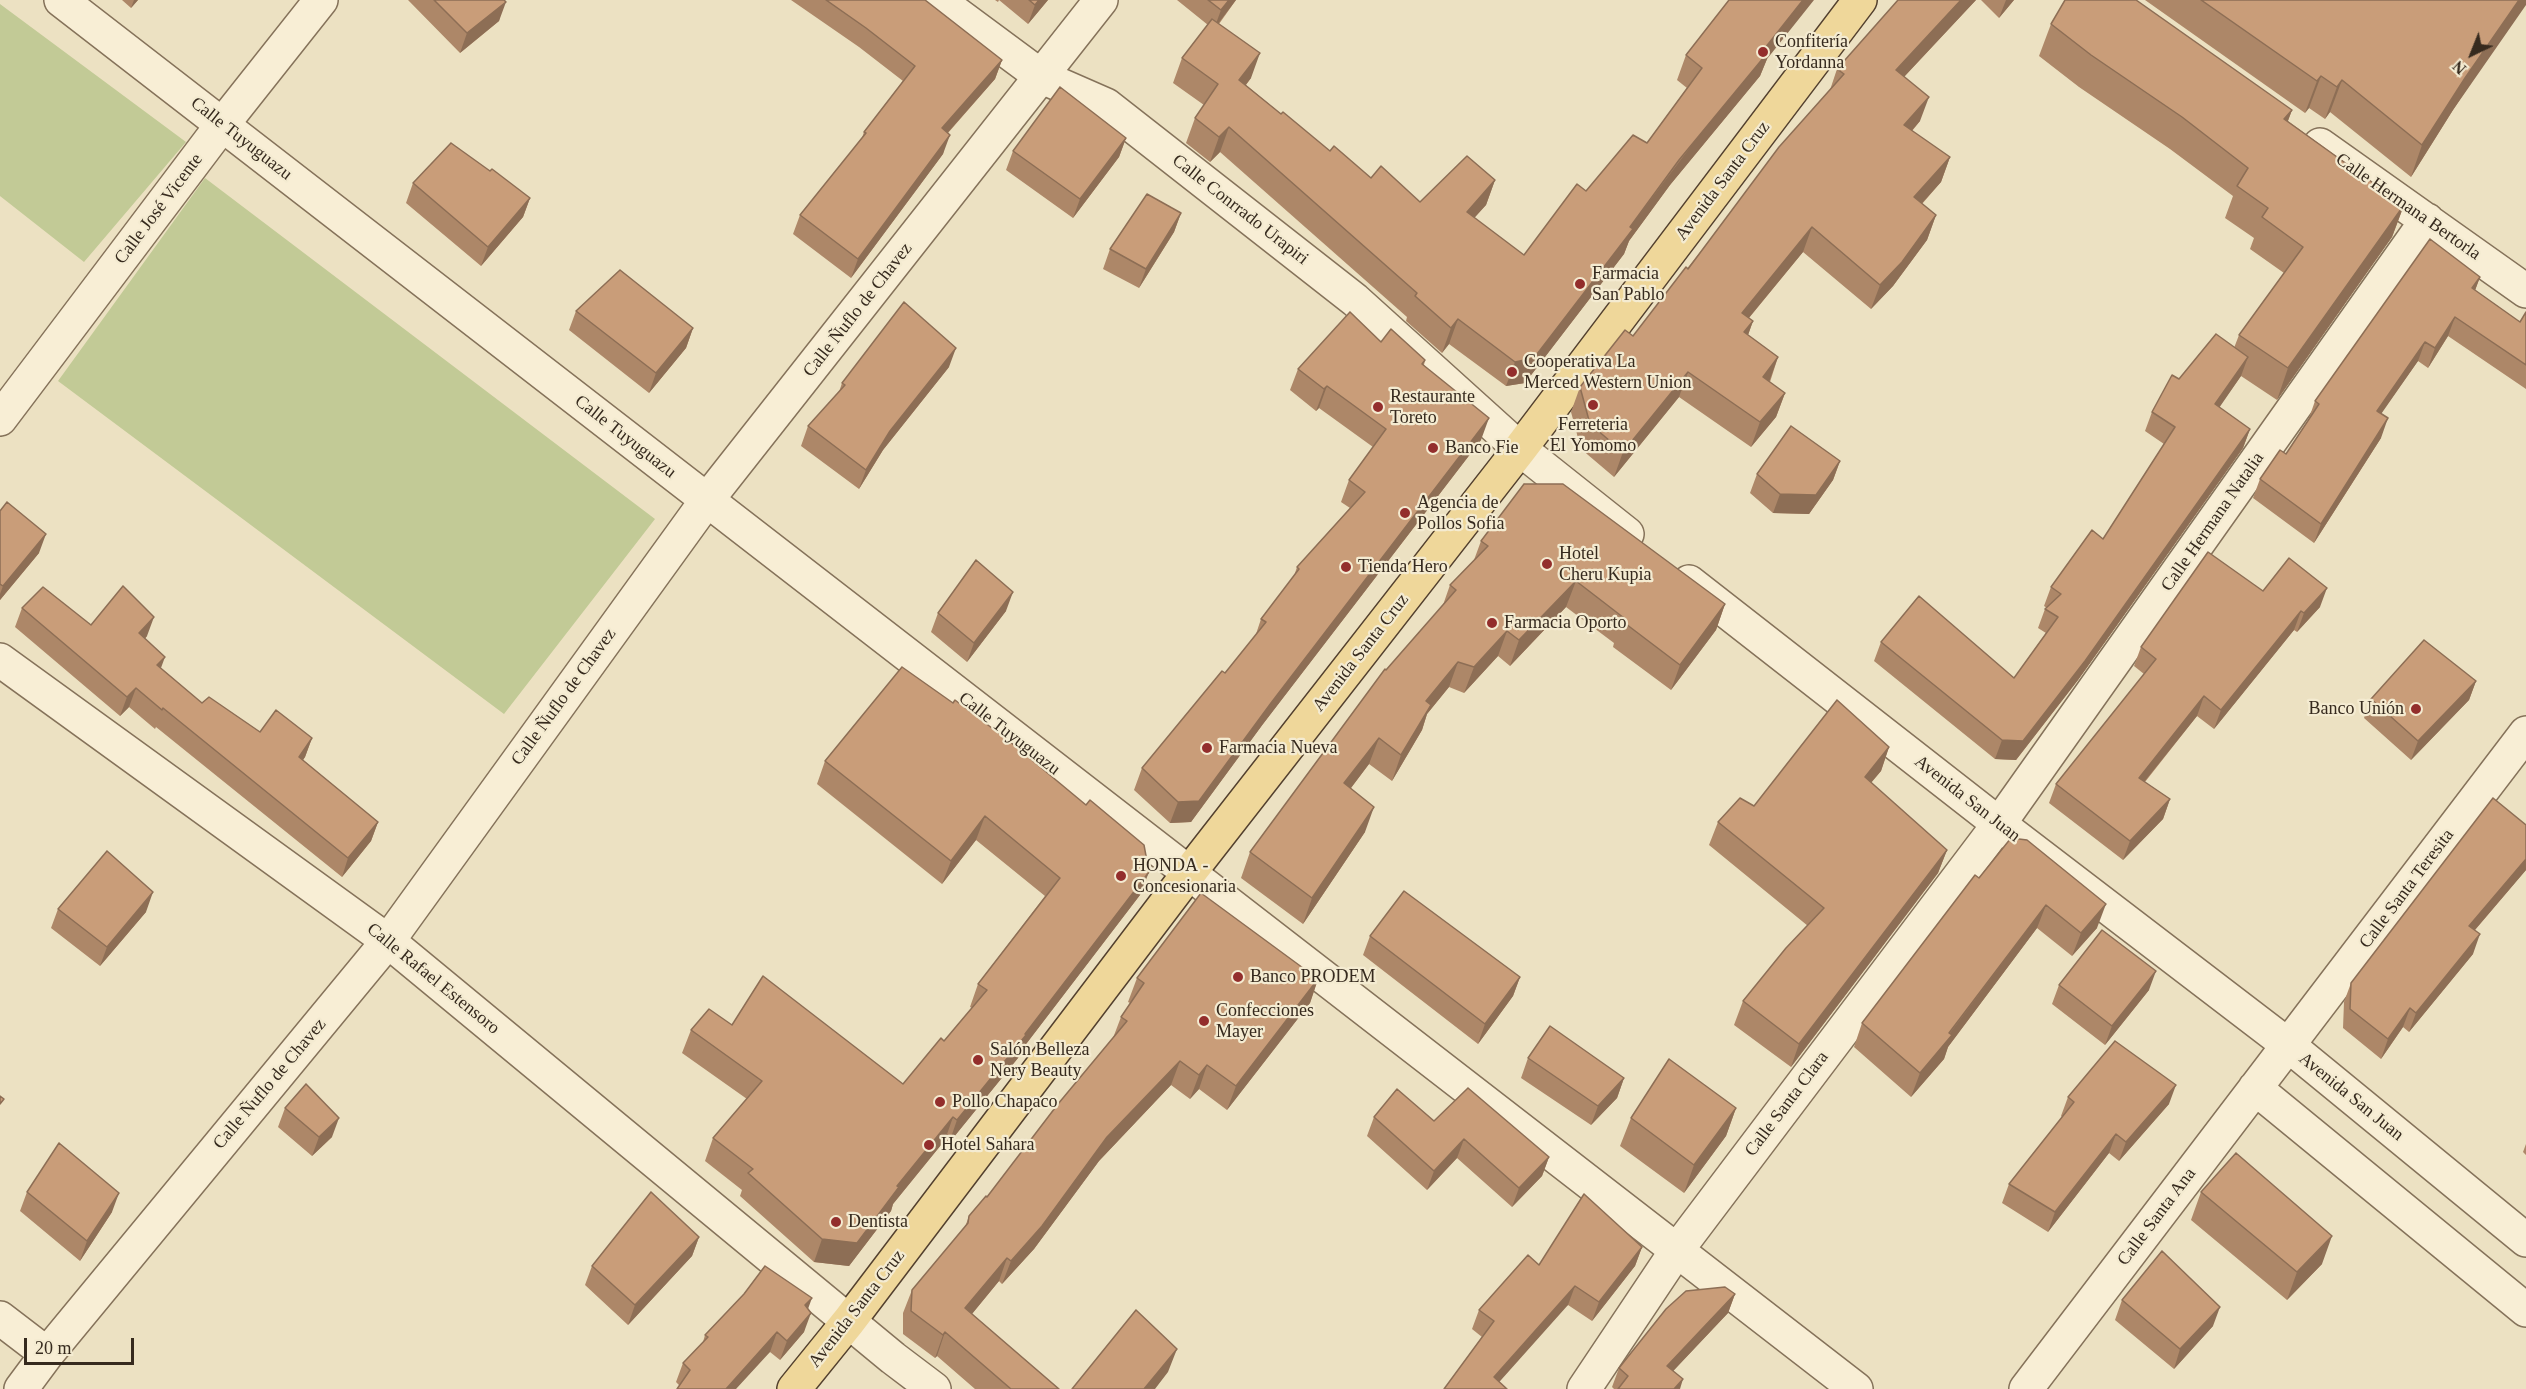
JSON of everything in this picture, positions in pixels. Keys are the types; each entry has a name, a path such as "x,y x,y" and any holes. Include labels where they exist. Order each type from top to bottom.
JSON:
{"main road":[{"name":"Avenida Santa Cruz","path":"795,1389 1189,873 1520,449 1860,0"}],"street":[{"name":"Calle Tuyuguazu","path":"61,0 1856,1389"},
{"name":"Calle José Vicente","path":"0,419 222,125 321,0"},
{"name":"Calle Conrrado Urapiri","path":"938,0 1042,77 1106,105 1354,300 1520,449"},
{"name":"Calle Ñuflo de Chavez","path":"21,1389 47,1354 388,941 707,500 1101,0"},
{"name":"Calle Hermana Bertorla","path":"2294,127 2526,291"},
{"name":"Calle Hermana Natalia","path":"1999,825 2427,220"},
{"name":"Avenida San Juan","path":"1520,449 1999,825 2288,1045 2526,1240"},
{"name":"Calle Rafael Estensoro","path":"0,660 388,941 934,1389"},
{"name":"Calle Santa Teresita","path":"2288,1045 2526,733"},
{"name":"Calle Santa Clara","path":"1584,1389 1677,1250 1999,825"},
{"name":"Calle Santa Ana","path":"2026,1389 2288,1045"},
{"path":"2255,1088 2526,1310"},
{"path":"0,1318 47,1354"}],"green space":[{"path":"0,4 186,142 84,262 0,196"},
{"path":"205,178 655,519 504,714 58,381"}],"building":[{"path":"434,0 504,0 506,2 467,33"},
{"path":"826,0 925,0 1002,60 942,128 950,135 858,259 800,215 866,133 864,132 915,66"},
{"path":"1029,0 1039,0 1035,5"},
{"path":"1208,0 1229,0 1221,10"},
{"path":"1729,0 1803,0 1765,48 1769,51 1679,160 1630,227 1633,229 1534,358 1515,362 1458,319 1451,328 1415,296 1417,293 1229,127 1219,137 1195,118 1218,84 1182,58 1212,19 1260,53 1239,80 1281,114 1283,112 1330,151 1334,146 1371,178 1381,166 1420,202 1467,156 1495,180 1467,212 1524,255 1577,184 1586,191 1633,135 1647,143 1702,68 1686,55"},
{"path":"1898,0 1961,0 1896,70 1929,97 1904,125 1950,157 1914,197 1936,215 1902,262 1880,285 1812,227 1742,313 1753,321 1744,332 1778,357 1763,377 1785,393 1760,422 1688,372 1623,452 1590,424 1580,387 1625,330 1633,336 1686,267 1688,269 1779,147 1844,74 1837,69"},
{"path":"2065,0 2136,0 2292,110 2284,119 2404,205 2288,368 2239,335 2303,247 2262,217 2268,208 2237,186 2248,168 2182,117 2091,55 2051,24"},
{"path":"2201,0 2519,0 2422,145 2342,80 2337,87 2321,76 2317,81"},
{"path":"1060,87 1126,138 1080,199 1013,151"},
{"path":"451,143 490,171 492,169 530,198 488,247 413,183"},
{"path":"1147,194 1181,213 1146,269 1110,249"},
{"path":"2430,239 2480,277 2472,288 2520,322 2526,312 2526,365 2455,317 2435,348 2425,342 2377,411 2388,418 2321,524 2260,479 2280,450 2286,454 2319,404 2315,401"},
{"path":"620,270 693,328 656,373 576,311"},
{"path":"904,302 956,348 890,431 866,470 808,426 845,385 842,383"},
{"path":"1350,312 1381,342 1391,329 1425,360 1422,364 1489,418 1199,801 1178,802 1142,768 1222,671 1225,673 1266,622 1261,619 1299,569 1297,567 1365,492 1349,480 1386,429 1327,386 1324,389 1298,369"},
{"path":"2216,334 2248,357 2215,404 2250,429 2085,661 2023,741 2002,740 1881,642 1919,596 2014,678 2058,617 2045,609 2061,594 2051,587 2092,530 2103,539 2175,427 2152,412 2172,375 2179,379"},
{"path":"1791,426 1840,461 1816,495 1780,494 1757,474"},
{"path":"1524,484 1563,484 1725,604 1680,665 1622,621 1624,618 1576,581 1519,640 1507,631 1474,667 1458,662 1426,701 1431,705 1401,755 1379,738 1344,783 1374,807 1312,898 1250,852 1385,669 1456,590 1450,585 1488,546 1481,541"},
{"path":"7,502 46,534 3,586 0,584 0,511"},
{"path":"2208,552 2263,591 2289,558 2327,588 2304,613 2301,611 2221,710 2204,696 2139,778 2170,799 2130,841 2056,784 2156,659 2141,647"},
{"path":"976,560 1013,592 974,643 938,613"},
{"path":"123,586 154,617 139,633 165,657 157,665 202,703 209,697 260,732 276,710 312,738 299,757 378,822 348,858 136,688 127,697 22,608 43,587 91,625"},
{"name":"Banco Unión","path":"2424,640 2476,681 2418,741 2371,699"},
{"path":"902,667 953,703 955,700 1086,805 1090,800 1144,845 1149,872 1026,1035 957,1120 953,1117 897,1186 899,1187 857,1243 822,1239 748,1173 753,1169 713,1138 762,1081 691,1030 709,1009 732,1025 763,976 903,1084 941,1038 944,1041 987,990 978,984 1060,878 985,816 951,861 825,761"},
{"path":"1837,700 1889,747 1865,777 1947,850 1799,1044 1743,1001 1786,948 1824,908 1718,822 1740,798 1754,806"},
{"path":"2493,798 2526,825 2526,859 2469,926 2480,934 2416,1013 2410,1008 2388,1039 2350,1009 2351,983"},
{"path":"2011,838 2027,840 2106,904 2081,933 2046,905 1949,1033 1952,1035 1920,1073 1862,1023 1975,875 1979,878"},
{"path":"107,851 153,892 107,947 58,909"},
{"path":"1404,891 1520,977 1485,1024 1370,936"},
{"path":"1201,893 1318,979 1236,1086 1207,1065 1199,1075 1180,1061 1107,1137 1042,1226 1011,1261 1007,1258 965,1308 1059,1389 1011,1389 945,1332 943,1335 911,1311 912,1290 968,1223 969,1216 987,1197 1058,1104 1127,1021 1121,1017 1144,983 1137,978"},
{"path":"2102,930 2156,971 2112,1026 2059,985"},
{"path":"1550,1026 1624,1078 1598,1106 1528,1058"},
{"path":"2115,1041 2176,1085 2126,1142 2116,1134 2055,1212 2009,1184 2074,1102 2068,1097"},
{"path":"1669,1059 1736,1108 1694,1165 1631,1118"},
{"path":"306,1084 339,1118 319,1137 285,1108"},
{"path":"1468,1088 1549,1157 1519,1188 1464,1139 1434,1171 1374,1117 1397,1089 1434,1121"},
{"path":"59,1143 119,1193 87,1241 27,1192"},
{"path":"2236,1153 2332,1236 2297,1272 2201,1192"},
{"path":"651,1192 699,1237 635,1305 592,1266"},
{"path":"1584,1194 1642,1247 1599,1302 1575,1286 1494,1377 1507,1389 1444,1389 1494,1321 1479,1310 1528,1255 1539,1265"},
{"path":"2162,1251 2220,1307 2180,1349 2122,1300"},
{"path":"765,1266 812,1298 805,1305 811,1313 787,1341 777,1332 726,1389 677,1389 690,1370 683,1363 708,1337 705,1335 744,1294"},
{"path":"1725,1287 1735,1294 1667,1366 1683,1379 1674,1389 1618,1389 1628,1376 1619,1368 1666,1309 1686,1291"},
{"path":"1136,1310 1177,1349 1144,1389 1072,1389"}],"place":[{"name":"Confitería Yordanna","path":"1763,52"},
{"name":"Farmacia San Pablo","path":"1580,284"},
{"name":"Cooperativa La Merced Western Union","path":"1512,372"},
{"name":"Ferreteria El Yomomo","path":"1593,405"},
{"name":"Restaurante Toreto","path":"1378,407"},
{"name":"Banco Fie","path":"1433,448"},
{"name":"Agencia de Pollos Sofia","path":"1405,513"},
{"name":"Hotel Cheru Kupia","path":"1547,564"},
{"name":"Tienda Hero","path":"1346,567"},
{"name":"Farmacia Oporto","path":"1492,623"},
{"name":"Banco Unión","path":"2416,709"},
{"name":"Farmacia Nueva","path":"1207,748"},
{"name":"HONDA - Concesionaria","path":"1121,876"},
{"name":"Banco PRODEM","path":"1238,977"},
{"name":"Confecciones Mayer","path":"1204,1021"},
{"name":"Salón Belleza Nery Beauty","path":"978,1060"},
{"name":"Pollo Chapaco","path":"940,1102"},
{"name":"Hotel Sahara","path":"929,1145"},
{"name":"Dentista","path":"836,1222"}]}
